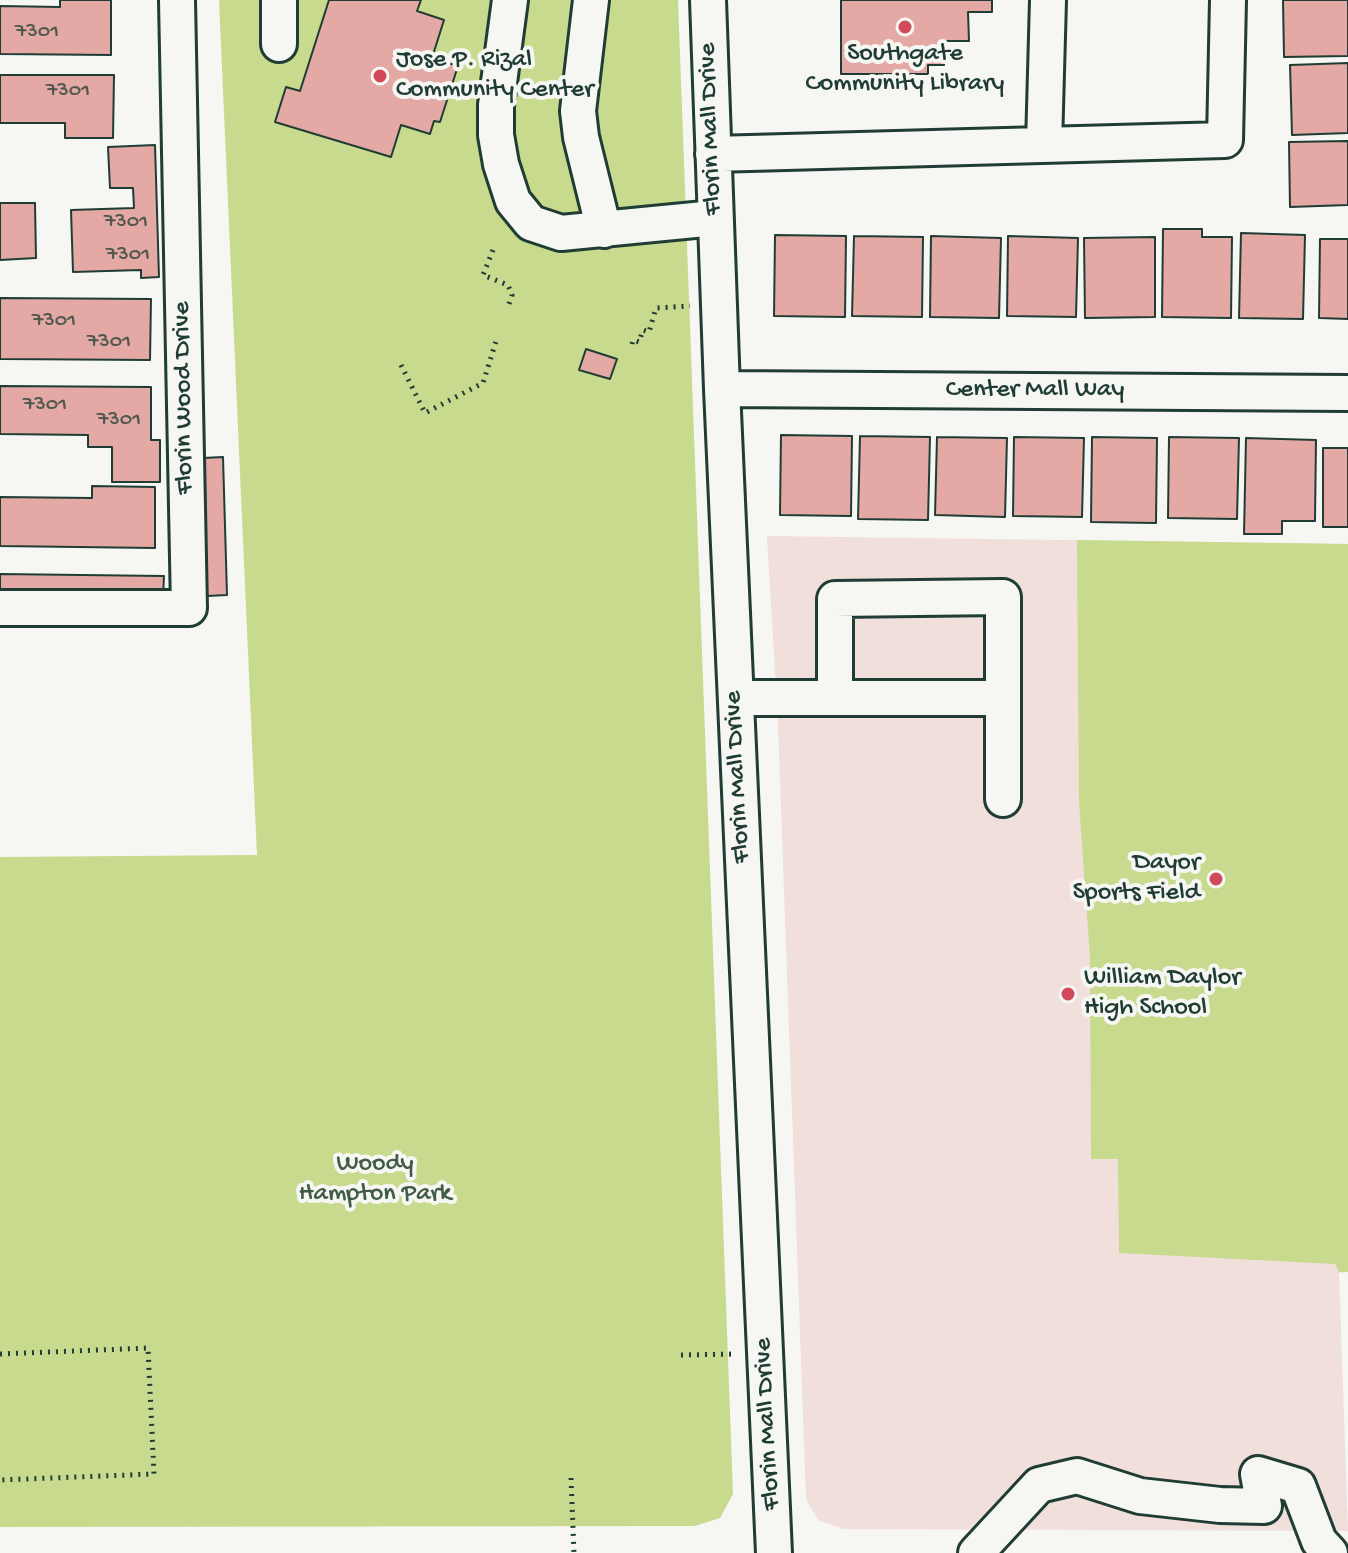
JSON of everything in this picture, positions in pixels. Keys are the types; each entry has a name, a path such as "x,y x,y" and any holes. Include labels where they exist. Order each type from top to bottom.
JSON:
{"street":[{"name":"Florin Wood Drive","path":"0,608 189,608 177,0"},
{"path":"279,0 279,44"},
{"path":"510,0 498,92 496,135 513,201 531,223 561,233 715,218"},
{"path":"591,0 578,111 581,137 604,230"},
{"name":"Florin Mall Drive","path":"708,0 722,389 774,1553"},
{"path":"1044,145 1048,0"},
{"path":"713,154 1225,140 1228,0"},
{"name":"Center Mall Way","path":"722,389 1348,393"},
{"path":"835,697 835,599 1003,597 1003,799"},
{"path":"736,698 1003,698"},
{"path":"976,1553 1039,1485 1077,1476 1140,1496 1220,1505 1264,1506 1258,1474 1298,1486 1319,1541 1330,1553"}],"path":[{"path":"493,250 483,275 508,285 512,295 508,307"},
{"path":"632,344 633,340 639,342 643,330 649,332 656,308 719,306"},
{"path":"401,365 425,413 483,383 497,338"},
{"path":"0,1354 148,1348 154,1474 0,1480"},
{"path":"681,1355 765,1352"},
{"path":"571,1478 574,1553"}],"shaded area":[{"name":"William Daylor High School","path":"767,536 1348,544 1348,1272 1339,1273 1348,1531 843,1529 818,1520 806,1499 778,724"}],"green space":[{"name":"Woody Hampton Park","path":"219,0 678,0 733,1494 720,1518 695,1526 0,1527 0,857 257,855"},
{"name":"Dayor Sports Field","path":"1077,540 1348,544 1348,1272 1339,1272 1335,1264 1119,1253 1118,1159 1091,1159 1090,957 1079,802"}],"building":[{"path":"60,0 111,0 111,55 0,54 0,6 60,7"},
{"name":"Jose P. Rizal Community Center","path":"329,0 421,0 417,11 444,20 432,58 458,66 440,122 434,121 430,134 401,125 391,157 275,122 286,87 300,91"},
{"name":"Southgate Community Library","path":"841,0 992,0 992,12 968,12 969,41 944,41 944,65 928,65 928,74 841,74"},
{"path":"1283,0 1348,0 1348,56 1284,57"},
{"path":"1348,63 1348,133 1292,135 1290,65"},
{"path":"0,75 114,75 113,138 65,138 65,123 0,123"},
{"path":"1348,141 1348,205 1290,207 1289,142"},
{"path":"155,145 159,277 141,278 141,270 73,272 71,210 134,208 133,188 110,188 108,147"},
{"path":"0,203 35,203 36,258 0,260"},
{"path":"1163,229 1202,229 1202,237 1232,237 1231,318 1162,317"},
{"path":"1241,233 1305,235 1303,319 1239,318"},
{"path":"775,235 846,236 845,317 774,316"},
{"path":"854,236 923,237 922,317 852,316"},
{"path":"931,236 1001,238 999,318 930,317"},
{"path":"1008,236 1078,238 1076,317 1007,316"},
{"path":"1155,237 1155,317 1085,318 1084,238"},
{"path":"1320,239 1348,239 1348,319 1319,318"},
{"path":"0,298 151,299 150,360 0,359"},
{"path":"586,349 617,359 610,379 579,370"},
{"path":"0,386 151,387 151,440 160,440 160,482 112,482 112,447 88,447 88,435 0,434"},
{"path":"781,435 852,436 851,516 780,515"},
{"path":"860,436 930,437 928,520 858,519"},
{"path":"937,437 1007,438 1005,517 935,515"},
{"path":"1014,437 1084,438 1082,517 1013,516"},
{"path":"1092,437 1157,438 1156,523 1091,522"},
{"path":"1169,437 1239,438 1237,519 1168,518"},
{"path":"1246,438 1316,440 1315,521 1282,521 1282,534 1244,534"},
{"path":"1323,448 1348,448 1348,527 1323,527"},
{"path":"223,457 227,595 207,596 203,458"},
{"path":"92,486 155,487 155,548 0,546 0,497 92,498"},
{"path":"0,574 164,576 163,598 0,596"}],"place":[{"name":"Southgate Community Library","path":"905,27"},
{"name":"Jose P. Rizal Community Center","path":"380,76"},
{"name":"Dayor Sports Field","path":"1216,879"},
{"name":"William Daylor High School","path":"1068,994"}]}
